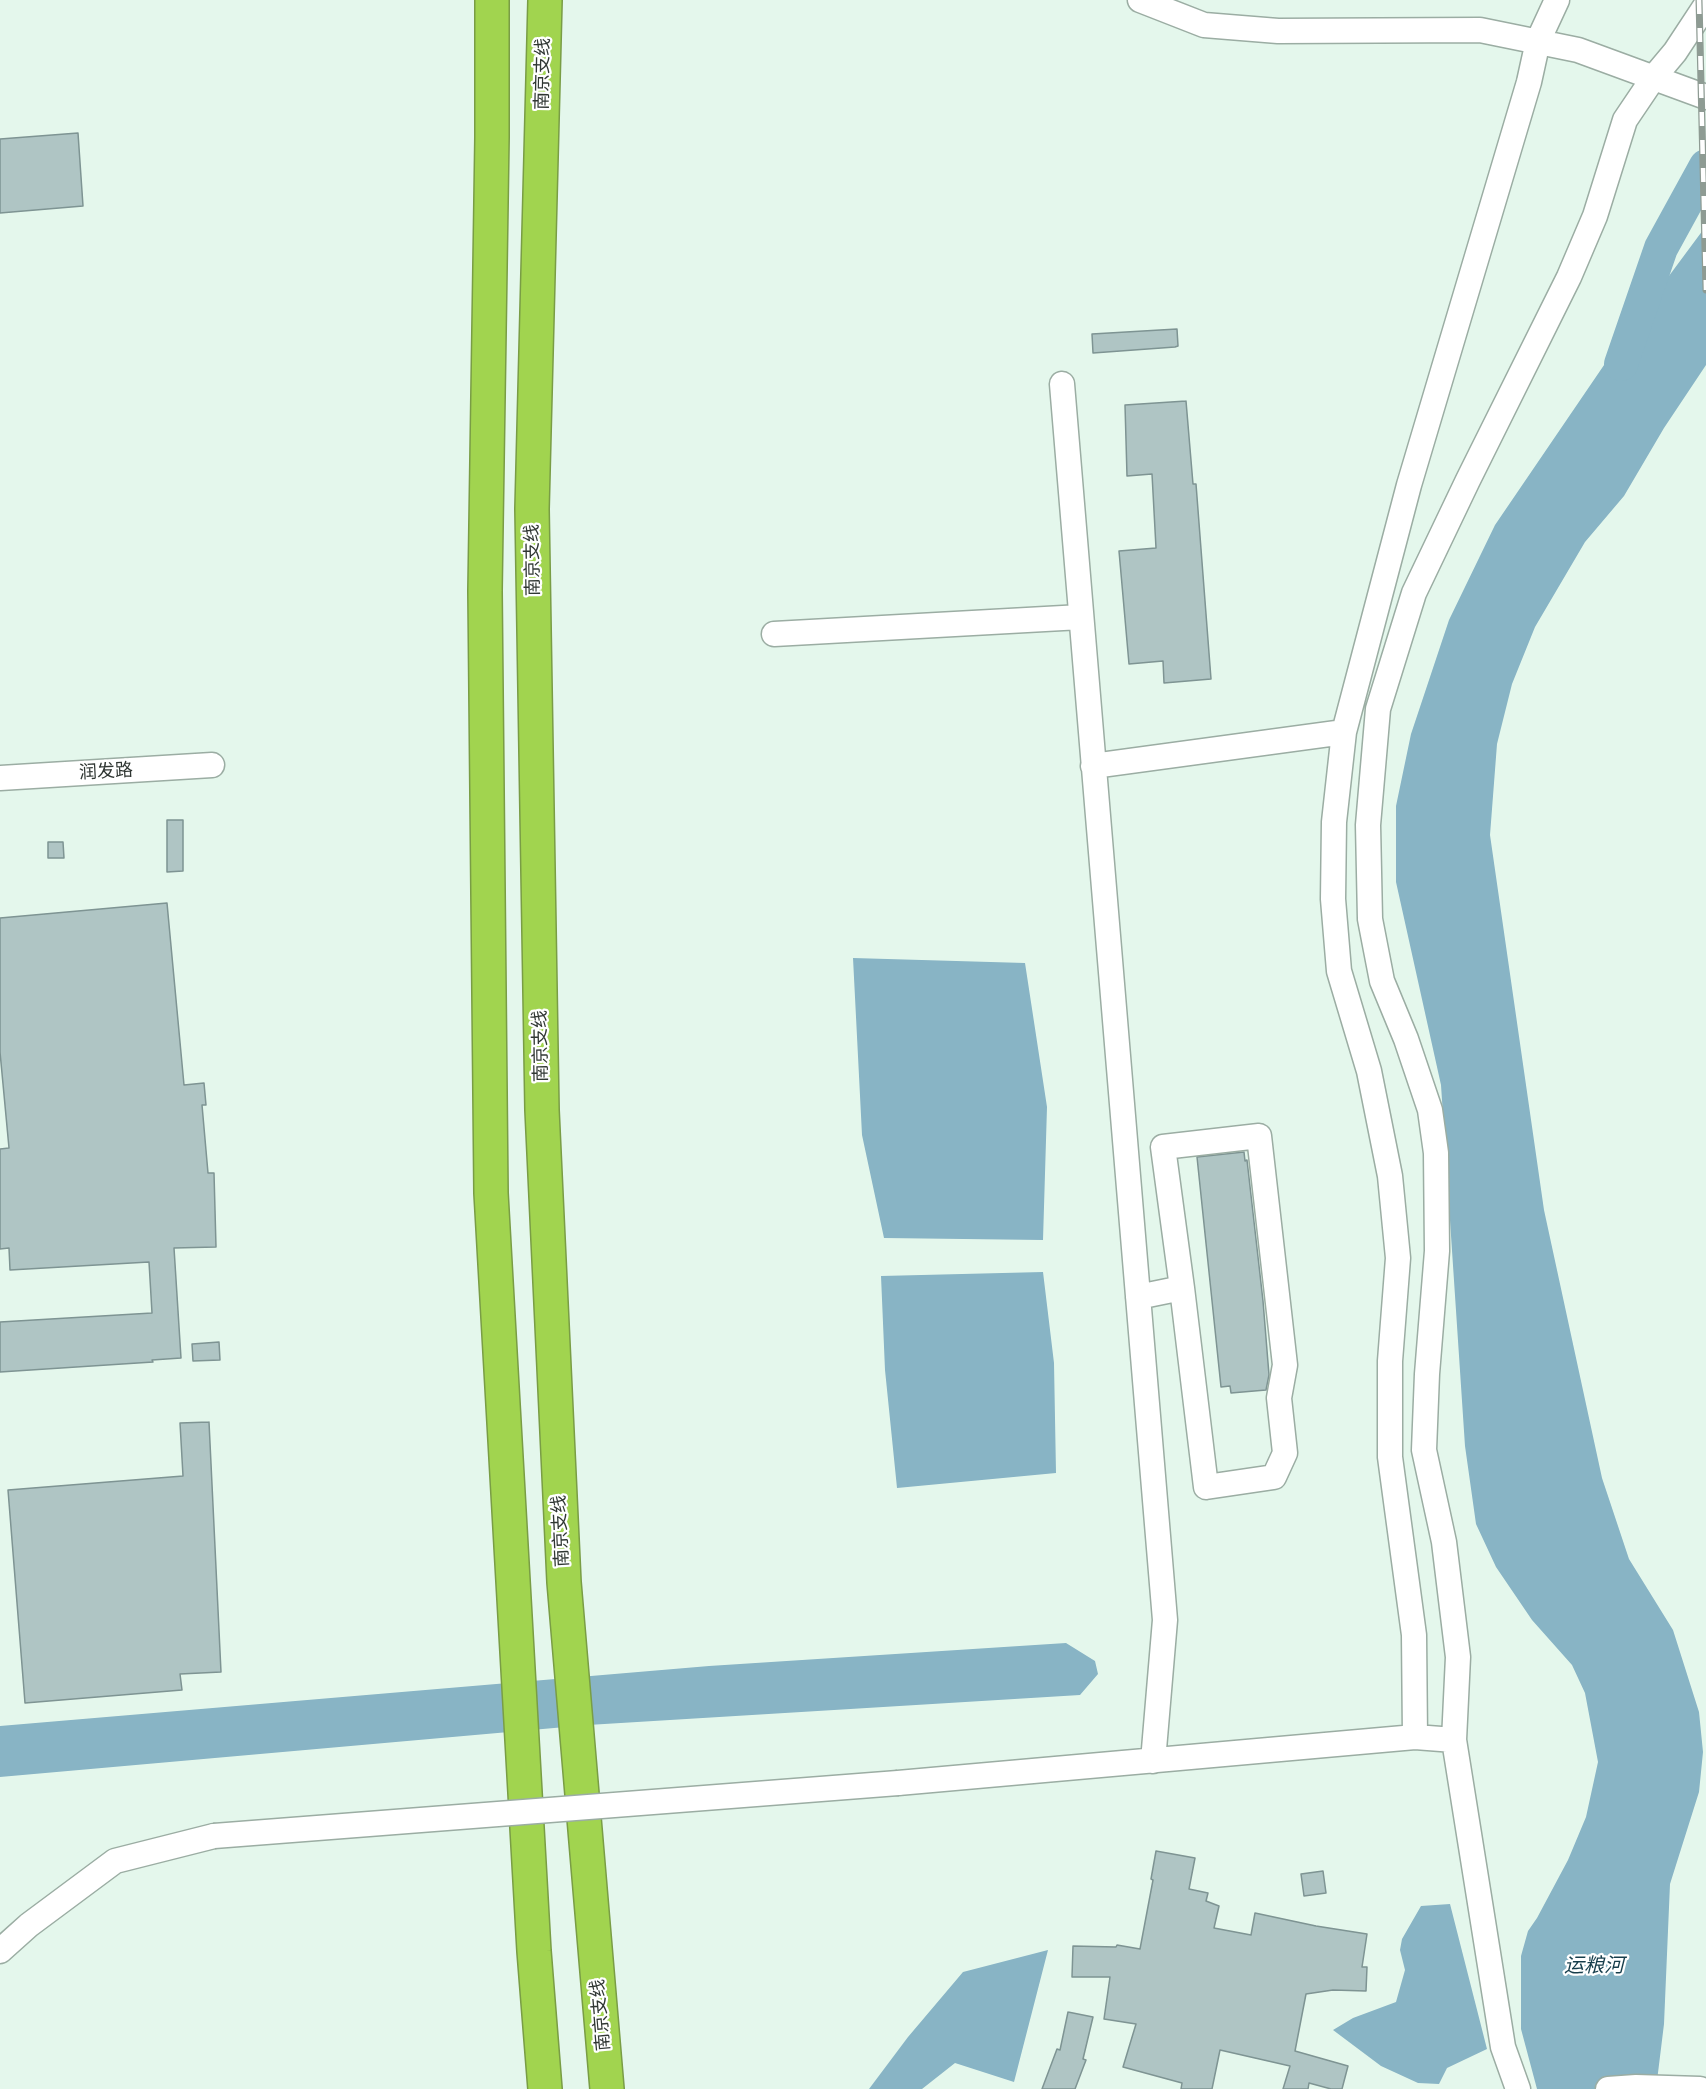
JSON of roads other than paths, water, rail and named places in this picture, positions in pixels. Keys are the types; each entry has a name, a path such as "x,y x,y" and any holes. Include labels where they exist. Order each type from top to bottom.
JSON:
{"highway":[{"path":"492,0 492,161 485,591 491,1193 534,1951 545,2089"},
{"name":"南京支线","path":"545,0 532,509 542,1110 564,1582 607,2089"}],"street":[{"path":"1140,0 1204,24 1278,31 1480,30 1578,50 1706,97"},
{"path":"1416,1737 1414,1635 1390,1457 1389,1361 1398,1258 1391,1188 1369,1071 1339,970 1333,899 1334,822 1344,732 1409,485 1528,82 1538,41 1557,0"},
{"path":"1518,2089 1503,2047 1454,1740 1458,1657 1444,1542 1424,1450 1427,1374 1437,1251 1436,1153 1430,1110 1406,1039 1382,981 1370,919 1368,825 1378,709 1414,593 1569,278 1595,216 1625,120 1658,78 1706,5"},
{"path":"1062,384 1164,1620 1153,1761"},
{"path":"774,634 1081,616"},
{"path":"1094,766 1344,732"},
{"name":"润发路","path":"0,778 212,765"},
{"path":"1259,1136 1285,1365 1279,1398 1285,1453 1274,1477 1206,1487 1182,1288 1163,1147 1259,1136"},
{"path":"1138,1297 1182,1288"},
{"path":"0,1951 29,1924 115,1861 214,1836 898,1784 1416,1737 1454,1740"},
{"path":"1608,2089 1636,2087 1700,2089"}],"water":[{"name":"运粮河","path":"1706,226 1706,365 1664,428 1624,496 1585,542 1535,627 1512,684 1497,744 1490,835 1544,1210 1602,1478 1629,1559 1673,1630 1699,1712 1703,1752 1699,1792 1670,1884 1664,2024 1656,2089 1537,2089 1521,2029 1521,1956 1528,1931 1568,1860 1586,1817 1598,1762 1585,1693 1572,1665 1532,1620 1496,1567 1476,1524 1465,1446 1441,1085 1396,882 1396,806 1411,734 1449,620 1495,525 1617,346"},
{"path":"853,958 1025,963 1047,1107 1043,1240 884,1238 862,1135"},
{"path":"1043,1272 1054,1363 1056,1473 897,1488 885,1370 881,1276"},
{"path":"1066,1643 1095,1661 1098,1674 1080,1695 588,1725 0,1777 0,1726 709,1666"},
{"path":"1450,1904 1487,2049 1447,2068 1439,2084 1418,2083 1381,2066 1333,2030 1353,2018 1396,2002 1405,1970 1400,1950 1402,1939 1421,1906"},
{"path":"1048,1950 1014,2082 955,2063 922,2089 869,2089 908,2037 963,1972"}],"waterway":[{"path":"1621,364 1661,248 1706,166"}],"railway":[{"path":"1699,0 1706,290"}]}
